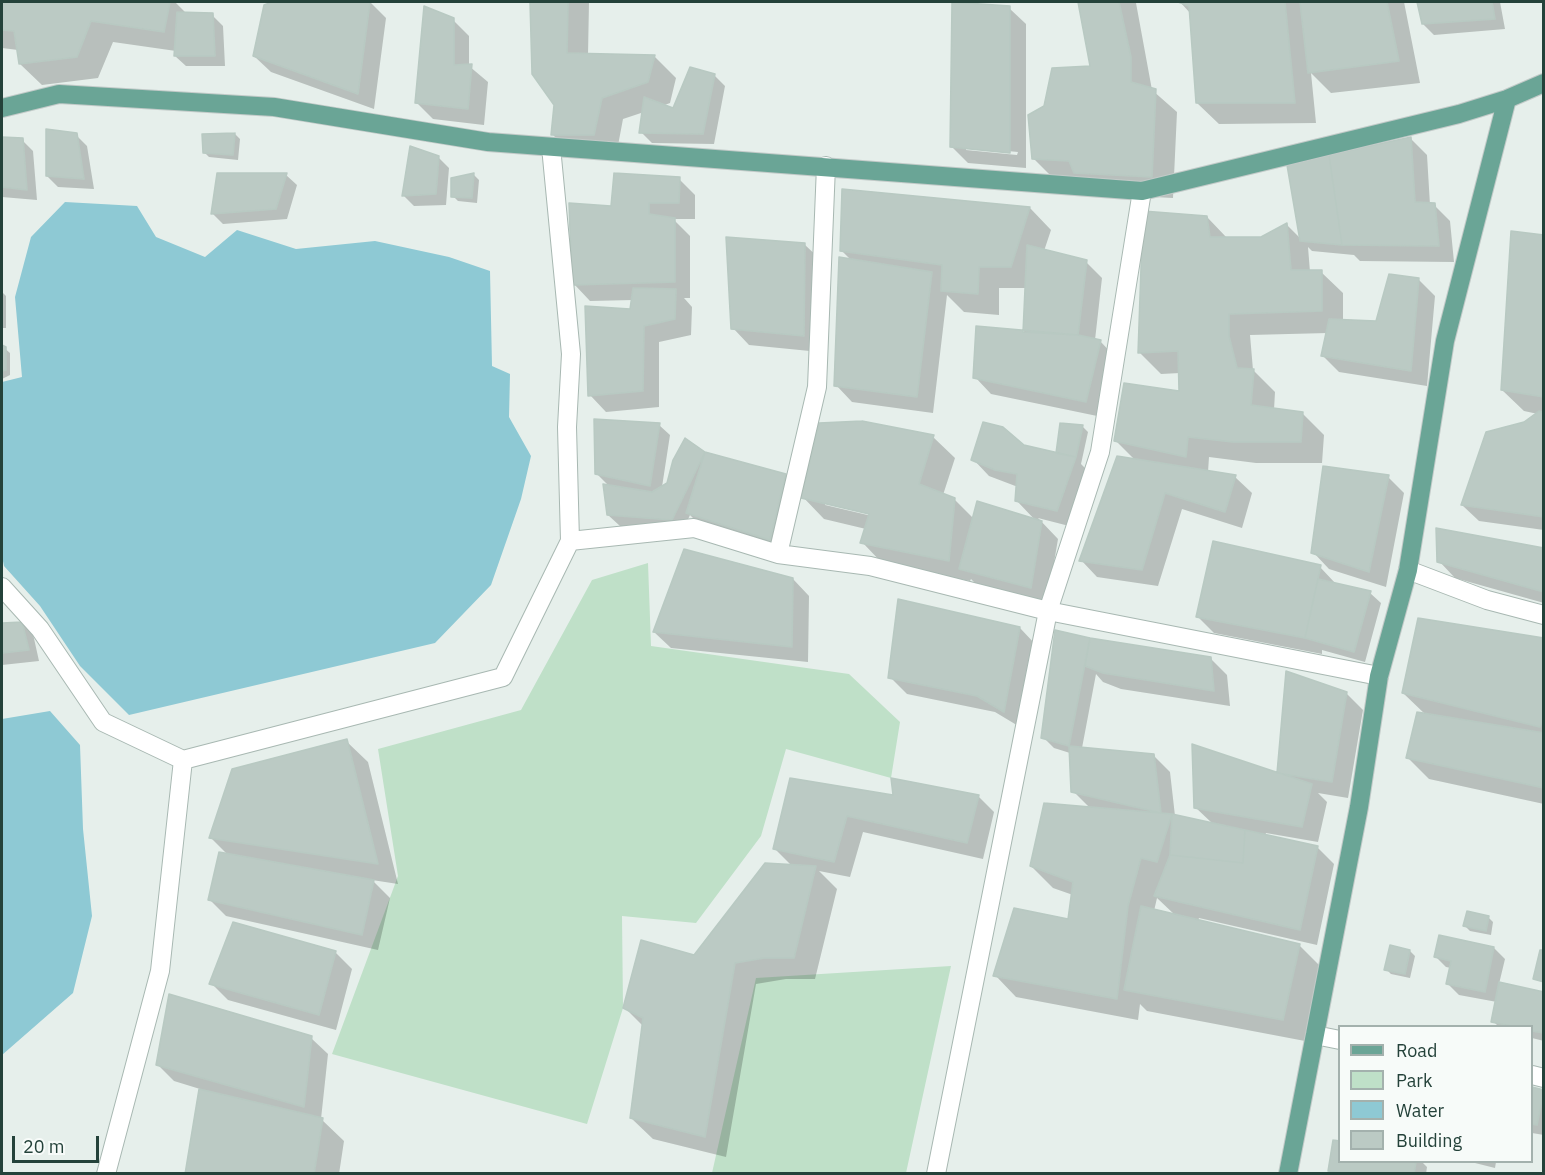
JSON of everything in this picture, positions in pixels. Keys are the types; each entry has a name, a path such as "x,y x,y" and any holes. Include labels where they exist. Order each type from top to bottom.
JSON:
{"main road":[{"path":"2,108 59,94 274,107 488,142 1142,191 1459,114 1507,99 1544,83"},
{"path":"1288,1173 1359,807 1379,676 1408,570 1445,341 1507,99"}],"street":[{"path":"2,587 40,629 103,722 183,760 503,677 570,541 567,428 571,354 551,147"},
{"path":"778,554 817,387 826,166"},
{"path":"936,1173 1048,610 1100,452 1142,191"},
{"path":"570,541 694,528 778,554 870,566 1048,610 1379,676"},
{"path":"1408,570 1487,600 1544,615"},
{"path":"106,1173 160,971 183,760"},
{"path":"1315,1035 1338,1040"}],"green space":[{"path":"648,563 651,646 849,674 900,722 891,778 786,749 761,836 696,923 622,916 623,1008 587,1124 332,1054 398,876 378,749 521,710 592,580"},
{"path":"951,966 906,1173 712,1173 756,978"}],"water":[{"path":"65,202 137,206 156,237 205,257 237,230 296,249 375,241 449,257 490,271 492,366 510,374 509,417 531,456 521,499 491,585 435,643 129,715 80,666 40,606 4,566 2,556 2,382 22,377 15,297 31,237"},
{"path":"50,711 80,745 83,829 92,916 73,993 2,1055 2,719"}],"building":[{"path":"2,2 170,2 164,32 91,21 77,57 19,64 14,31 2,30"},
{"path":"272,2 370,2 358,94 253,56 264,5"},
{"path":"530,2 568,2 567,53 655,55 648,82 602,98 594,135 551,135 554,105 532,74"},
{"path":"952,2 1010,6 1010,153 950,147"},
{"path":"1078,2 1119,2 1131,57 1131,82 1156,89 1152,177 1074,173 1069,161 1032,159 1028,115 1044,106 1052,68 1090,66"},
{"path":"1178,2 1285,2 1295,103 1196,103 1189,6"},
{"path":"1300,2 1387,2 1399,61 1308,73"},
{"path":"1417,2 1492,2 1495,19 1422,24"},
{"path":"424,6 454,18 454,65 472,64 468,109 415,103"},
{"path":"177,12 213,13 215,56 174,56"},
{"path":"690,67 715,74 703,134 639,133 644,97 673,108"},
{"path":"46,129 77,133 84,179 46,176"},
{"path":"235,133 233,155 203,153 202,134"},
{"path":"2,137 23,138 27,190 2,187"},
{"path":"1411,137 1415,202 1435,203 1439,246 1342,245 1329,155"},
{"path":"410,146 439,156 436,194 402,196"},
{"path":"1329,155 1342,245 1300,241 1287,165"},
{"path":"217,173 287,173 276,209 211,214"},
{"path":"474,173 472,198 451,197 451,178"},
{"path":"614,173 680,177 679,203 649,203 649,214 675,218 675,282 572,285 569,203 611,206"},
{"path":"842,189 1030,207 1011,267 979,267 978,294 941,291 942,265 840,251"},
{"path":"1143,211 1207,216 1210,237 1261,237 1287,223 1291,270 1322,270 1322,311 1229,314 1229,336 1237,368 1254,369 1251,405 1303,412 1301,442 1233,442 1188,437 1186,457 1114,441 1124,383 1179,391 1178,351 1138,353"},
{"path":"1511,231 1544,235 1544,397 1501,390"},
{"path":"726,237 805,243 804,336 731,329"},
{"path":"1027,245 1087,260 1078,335 1023,332"},
{"path":"839,257 932,272 917,397 834,386"},
{"path":"1389,274 1419,278 1411,371 1321,356 1329,319 1376,321"},
{"path":"633,288 676,289 675,319 644,326 643,391 588,396 585,306 630,309"},
{"path":"976,326 1078,335 1101,340 1086,402 973,378"},
{"path":"2,345 6,347 6,370 2,371"},
{"path":"1539,411 1544,413 1544,517 1461,505 1486,432 1524,422"},
{"path":"594,419 660,423 650,486 595,474"},
{"path":"862,421 934,435 919,484 955,498 949,561 860,543 869,514 801,498 819,423"},
{"path":"983,422 1003,427 1024,445 1076,457 1057,511 1015,501 1017,474 995,470 971,460"},
{"path":"1060,423 1083,425 1076,457 1056,453"},
{"path":"685,438 705,452 672,520 607,515 603,484 652,492 667,483 673,460"},
{"path":"705,452 786,474 770,540 686,513"},
{"path":"1117,456 1236,475 1225,512 1165,493 1142,570 1079,561"},
{"path":"1323,466 1389,475 1369,572 1311,553"},
{"path":"977,501 1042,521 1031,588 959,569"},
{"path":"1436,528 1544,548 1544,592 1437,562"},
{"path":"1213,541 1321,565 1305,638 1196,617"},
{"path":"684,549 793,578 792,647 653,632"},
{"path":"1318,579 1371,591 1354,652 1305,638"},
{"path":"898,599 1020,627 1004,712 977,696 888,678"},
{"path":"1418,618 1544,638 1544,718 1540,727 1402,693"},
{"path":"22,622 29,650 2,653 2,623"},
{"path":"1055,630 1090,638 1069,746 1041,738"},
{"path":"1090,638 1211,657 1214,691 1103,673 1085,666"},
{"path":"1286,671 1347,692 1332,782 1277,773"},
{"path":"1417,712 1544,733 1544,788 1406,758"},
{"path":"347,739 378,864 209,838 232,769"},
{"path":"1192,744 1312,784 1302,827 1194,808"},
{"path":"1069,746 1154,754 1161,813 1071,792"},
{"path":"790,778 893,795 891,778 979,795 967,843 847,816 834,862 773,849"},
{"path":"1044,803 1172,814 1157,862 1141,858 1128,906 1117,999 993,976 1014,908 1068,919 1073,882 1030,866"},
{"path":"1172,814 1245,830 1243,863 1170,855"},
{"path":"1245,830 1318,846 1300,930 1154,896 1170,855 1243,863"},
{"path":"219,852 374,880 362,935 208,900"},
{"path":"765,863 816,866 794,958 764,958 735,963 705,1137 630,1118 643,1018 623,1008 641,940 694,955"},
{"path":"1141,906 1300,944 1283,1020 1124,990"},
{"path":"1467,911 1489,916 1486,931 1463,926"},
{"path":"233,922 336,951 319,1015 209,984"},
{"path":"1439,935 1494,947 1485,992 1446,984 1451,961 1434,957"},
{"path":"1390,945 1410,950 1405,974 1384,970"},
{"path":"1540,950 1544,950 1544,982 1533,979"},
{"path":"1499,982 1544,992 1544,1033 1533,1031 1533,1025 1507,1025 1491,1022"},
{"path":"169,994 312,1036 304,1107 156,1065"},
{"path":"1533,1087 1544,1090 1537,1125 1533,1124"},
{"path":"199,1089 323,1118 314,1174 185,1174"},
{"path":"1333,1140 1338,1141 1338,1163 1416,1163 1414,1174 1344,1174 1328,1171"}]}
